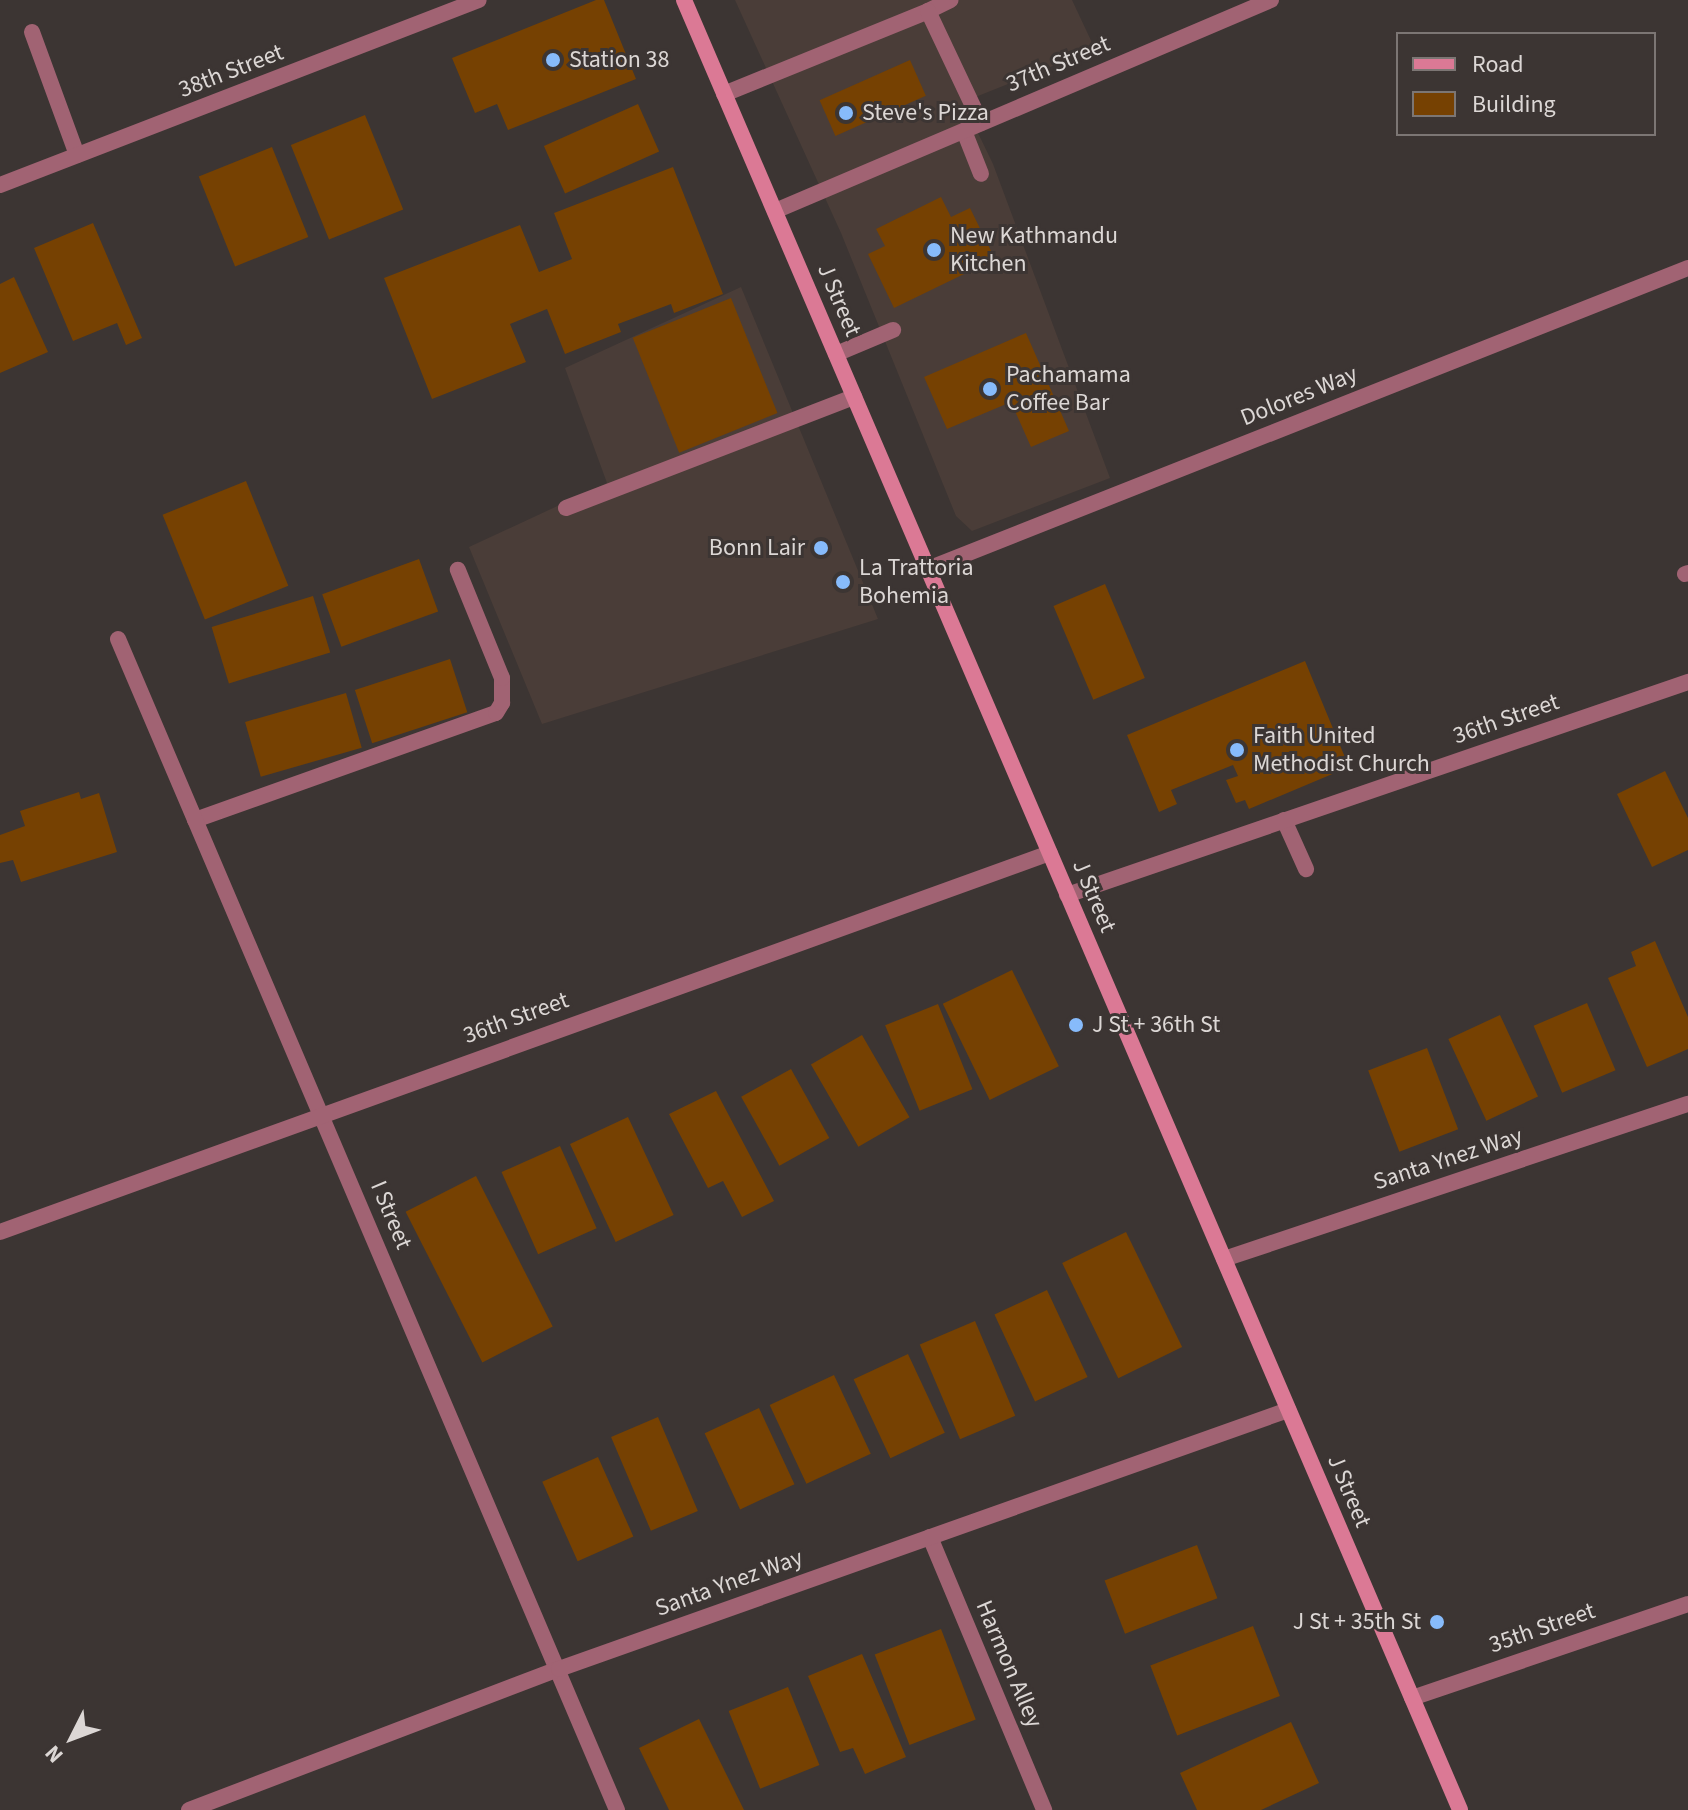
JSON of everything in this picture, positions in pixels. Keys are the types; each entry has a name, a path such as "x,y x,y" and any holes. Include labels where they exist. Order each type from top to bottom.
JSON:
{"main road":[{"name":"J Street","path":"684,0 1460,1810"}],"street":[{"name":"38th Street","path":"0,185 479,0"},
{"path":"724,94 951,0"},
{"name":"37th Street","path":"775,211 1271,0"},
{"path":"928,11 981,123"},
{"path":"32,32 77,155"},
{"path":"964,131 981,174"},
{"name":"Dolores Way","path":"928,569 1688,268"},
{"path":"836,354 893,330"},
{"path":"566,508 854,397"},
{"path":"195,820 496,713 502,703 502,678 458,570"},
{"name":"I Street","path":"118,639 617,1810"},
{"name":"36th Street","path":"1067,895 1688,682"},
{"path":"1284,820 1306,869"},
{"name":"36th Street","path":"0,1232 321,1113 1050,853"},
{"name":"Santa Ynez Way","path":"1224,1259 1688,1104"},
{"name":"Santa Ynez Way","path":"189,1810 559,1669 1288,1410"},
{"name":"Harmon Alley","path":"930,1537 1044,1810"},
{"name":"35th Street","path":"1412,1698 1688,1604"}],"shaded area":[{"path":"735,0 1072,0 1095,49 963,102 993,164 1110,478 972,531 956,516 841,233"},
{"path":"741,287 878,619 542,724 469,547 607,483 565,368"}],"building":[{"path":"596,0 604,0 636,79 508,130 497,104 475,113 452,58"},
{"path":"910,60 926,96 835,136 820,100"},
{"path":"638,104 659,152 565,193 544,146"},
{"path":"365,115 403,210 329,240 291,145"},
{"path":"272,147 308,237 235,267 199,177"},
{"path":"673,167 723,294 674,313 671,304 618,324 621,332 565,354 547,309 510,324 526,362 432,399 384,278 520,225 539,272 572,259 554,213"},
{"name":"New Kathmandu Kitchen","path":"941,197 951,217 970,208 995,259 894,308 868,254 885,246 876,229"},
{"path":"93,223 142,338 126,345 117,323 73,341 34,248"},
{"path":"14,277 48,352 0,373 0,284"},
{"path":"731,298 777,413 679,453 633,338"},
{"name":"Pachamama Coffee Bar","path":"1026,333 1069,431 1031,447 1011,402 947,429 924,377"},
{"path":"246,481 288,586 205,619 163,515"},
{"path":"419,559 438,612 341,647 322,594"},
{"path":"1105,584 1145,678 1093,700 1053,606"},
{"path":"313,596 330,652 229,683 212,627"},
{"path":"450,659 467,712 372,743 355,690"},
{"name":"Faith United Methodist Church","path":"1305,661 1349,767 1249,809 1245,800 1236,803 1226,780 1238,776 1233,765 1171,790 1177,804 1159,812 1127,735"},
{"path":"346,693 362,748 261,777 245,722"},
{"path":"1665,771 1688,818 1688,850 1652,867 1617,794"},
{"path":"79,792 81,799 99,793 117,852 21,882 13,860 0,863 0,835 25,826 20,811"},
{"path":"1655,941 1688,1017 1688,1049 1647,1067 1608,978 1636,966 1631,952"},
{"path":"1012,970 1059,1066 990,1100 943,1004"},
{"path":"1587,1003 1616,1070 1562,1093 1534,1026"},
{"path":"938,1004 972,1089 920,1111 885,1025"},
{"path":"1500,1015 1538,1097 1486,1121 1448,1039"},
{"path":"862,1035 910,1117 858,1147 811,1064"},
{"path":"1427,1048 1458,1129 1399,1152 1368,1071"},
{"path":"791,1069 829,1138 779,1166 741,1097"},
{"path":"716,1091 774,1201 742,1217 723,1181 708,1188 669,1114"},
{"path":"628,1117 674,1215 616,1242 570,1144"},
{"path":"560,1146 597,1228 538,1254 502,1172"},
{"path":"476,1176 553,1327 482,1362 406,1212"},
{"path":"1126,1232 1182,1347 1118,1378 1062,1263"},
{"path":"1047,1290 1088,1377 1035,1402 994,1315"},
{"path":"975,1321 1015,1416 960,1439 920,1344"},
{"path":"908,1354 945,1433 890,1458 854,1379"},
{"path":"834,1375 871,1454 806,1484 770,1405"},
{"path":"759,1408 794,1484 740,1509 705,1433"},
{"path":"658,1417 698,1511 651,1531 611,1437"},
{"path":"598,1457 633,1536 578,1561 542,1482"},
{"path":"1197,1545 1217,1598 1125,1634 1105,1580"},
{"path":"1253,1626 1280,1696 1177,1735 1150,1665"},
{"path":"941,1629 976,1720 909,1745 875,1654"},
{"path":"862,1654 906,1757 865,1774 853,1748 840,1752 808,1676"},
{"path":"788,1687 819,1765 760,1789 729,1711"},
{"path":"699,1719 744,1810 669,1810 639,1748"},
{"path":"1291,1722 1319,1783 1261,1810 1197,1810 1180,1773"}],"place":[{"name":"Station 38","path":"553,60"},
{"name":"Steve's Pizza","path":"846,113"},
{"name":"New Kathmandu Kitchen","path":"934,250"},
{"name":"Pachamama Coffee Bar","path":"990,389"},
{"name":"Bonn Lair","path":"821,548"},
{"name":"La Trattoria Bohemia","path":"843,582"},
{"name":"Faith United Methodist Church","path":"1237,750"},
{"name":"J St + 36th St","path":"1076,1025"},
{"name":"J St + 35th St","path":"1437,1622"}]}
